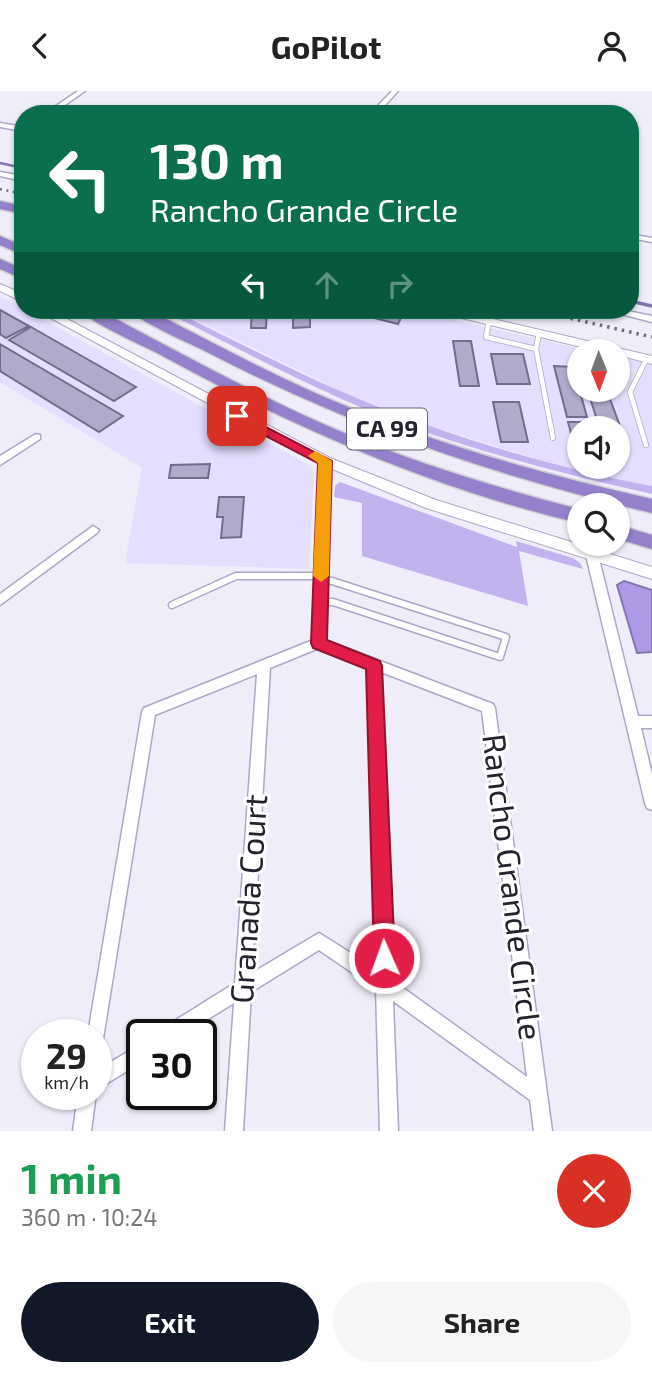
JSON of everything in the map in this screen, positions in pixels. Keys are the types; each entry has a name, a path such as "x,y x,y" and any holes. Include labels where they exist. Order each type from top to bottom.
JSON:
{"highway":[{"name":"CA 99","path":"105,319 258,399 330,433 430,472 567,515"},
{"name":"CA 99","path":"156,319 331,406 418,441 553,483 652,506"},
{"path":"630,529 652,534"},
{"path":"630,536 652,542"}],"main road":[{"path":"59,319 325,461 431,504 567,547"},
{"path":"480,319 649,359"},
{"path":"595,556 652,573"}],"street":[{"path":"61,105 82,91"},
{"path":"382,105 395,91"},
{"path":"0,461 36,437"},
{"path":"99,1019 149,712 319,643 325,461"},
{"path":"0,600 93,530"},
{"path":"592,556 652,803"},
{"name":"Rancho Grande Circle","path":"319,643 488,708 543,1131"},
{"path":"374,666 388,1131"},
{"name":"Granada Court","path":"234,1131 264,667"},
{"path":"632,722 652,722"},
{"path":"192,1019 319,941 385,985 539,1097"},
{"path":"82,1131 85,1110"}],"lane":[{"path":"489,321 486,337 536,349"},
{"path":"539,333 536,349 553,438"},
{"path":"646,445 630,392 649,359"},
{"path":"172,605 236,576 321,578 506,637 500,657 333,602 320,602"}],"shaded area":[{"path":"0,296 14,304 14,319 42,319 311,466 314,473 309,569 125,563 142,468 0,382"},
{"path":"180,319 190,319 382,408 458,436 567,467 567,473 456,442 392,420 304,382"},
{"path":"193,319 450,319 567,346 567,403 630,403 630,360 652,365 652,486 616,479 630,479 630,416 567,416 567,468 428,425 345,393"},
{"path":"590,479 618,479 652,486 652,494"},
{"path":"340,482 517,547 516,541 573,558 583,569 519,551 528,606 362,556 362,503 334,497 335,486"},
{"path":"624,581 652,590 652,652 637,653 617,585"}],"building":[{"path":"0,310 29,326 6,338 0,334"},
{"path":"252,319 266,319 266,328 251,328"},
{"path":"293,319 310,319 310,327 293,328"},
{"path":"378,319 400,319 398,324"},
{"path":"31,327 136,387 114,401 9,340"},
{"path":"453,341 471,341 479,386 460,386"},
{"path":"0,344 123,416 99,432 0,371"},
{"path":"491,354 523,354 530,384 497,384"},
{"path":"554,366 567,367 567,403 583,403 587,416 567,417"},
{"path":"493,402 519,402 528,442 501,442"},
{"path":"592,403 611,403 616,416 596,416"},
{"path":"210,464 208,478 169,478 171,465"},
{"path":"219,497 244,497 241,537 221,538 223,517 217,517"}],"waterway":[{"path":"0,163 14,166"},
{"path":"639,303 652,306"}],"railway":[{"path":"0,189 14,192"},
{"path":"573,319 652,337"}],"slow traffic":[{"path":"315,456 325,461 321,576"}],"route":[{"path":"237,416 325,461 319,643 374,666 384,958"}]}
